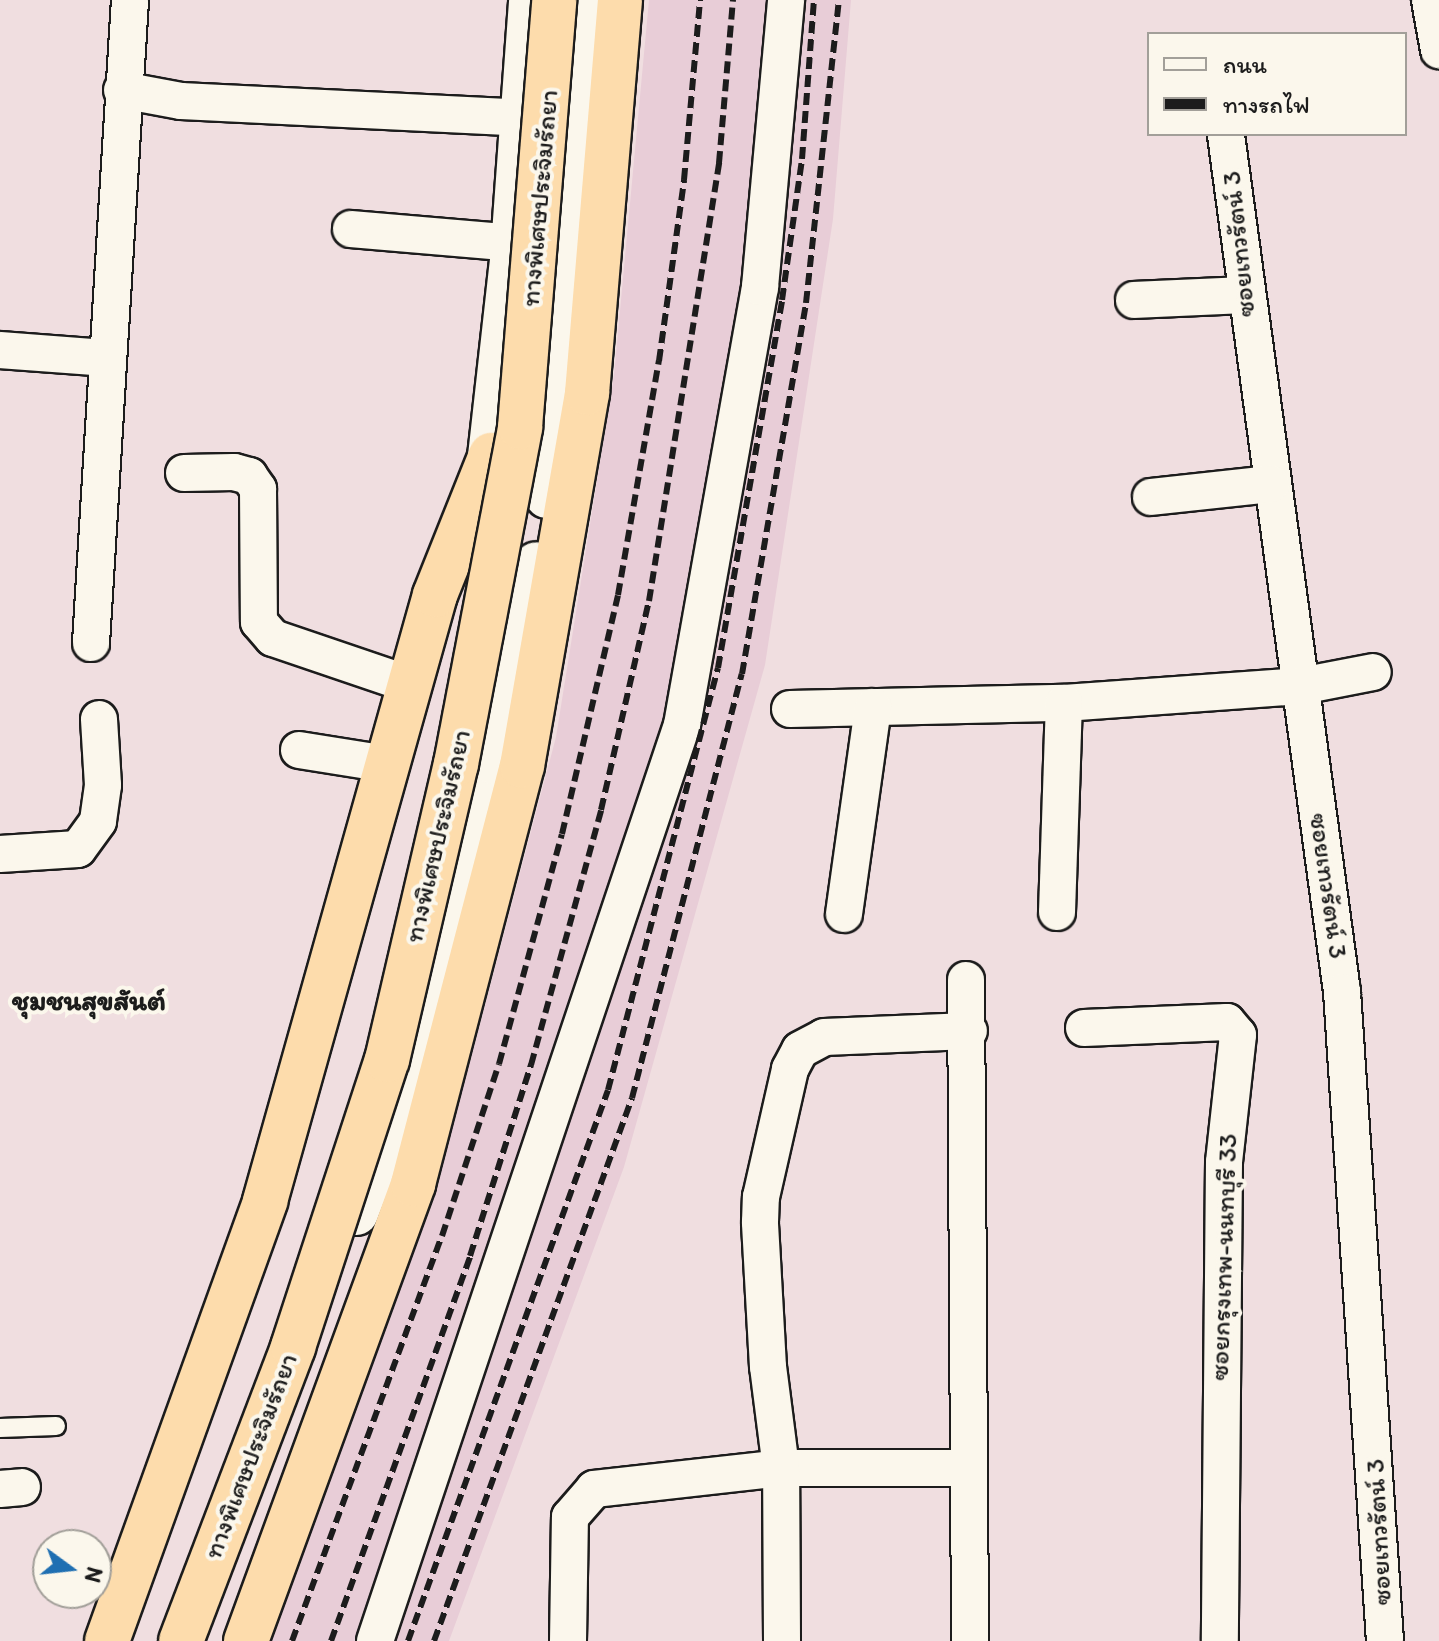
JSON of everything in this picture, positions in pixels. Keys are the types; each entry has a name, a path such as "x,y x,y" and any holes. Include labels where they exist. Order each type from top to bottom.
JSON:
{"highway":[{"name":"ทางพิเศษประจิมรัถยา","path":"181,1641 293,1347 387,1060 456,764 520,427 554,0"},
{"path":"246,1641 413,1184 522,766 584,421 620,0"},
{"path":"107,1641 222,1331 265,1201 408,684 435,595 491,455"}],"main road":[{"path":"411,1073 491,455 514,243 531,0"},
{"path":"191,1641 411,1073 494,762 546,507 581,221 595,0"}],"street":[{"path":"91,643 122,90 130,0"},
{"path":"375,1641 682,725 760,287 786,0"},
{"path":"1430,0 1439,50"},
{"path":"122,90 181,101 523,118"},
{"name":"ซอยเทวรัตน์ 3","path":"1226,136 1244,295 1342,992 1385,1641"},
{"path":"351,229 514,243"},
{"path":"1134,300 1244,295"},
{"path":"0,350 107,358"},
{"path":"184,473 234,472 249,476 258,489 259,622 273,638 408,684"},
{"path":"1151,497 1271,484"},
{"path":"790,709 1064,703 1301,686 1373,672"},
{"path":"1057,912 1064,703"},
{"path":"844,914 873,707"},
{"path":"0,854 78,849 98,821 103,785 99,719"},
{"path":"299,750 387,764"},
{"path":"966,980 969,1031 970,1641"},
{"name":"ซอยกรุงเทพ-นนทบุรี 33","path":"1084,1028 1227,1022 1238,1035 1223,1193 1220,1641"},
{"path":"782,1641 781,1468 768,1367 760,1222 761,1197 790,1069 800,1050 824,1037 969,1031"},
{"path":"568,1641 567,1542 570,1517 581,1498 594,1489 781,1468 969,1468"}],"lane":[{"path":"0,1428 56,1426"}],"shaded area":[{"path":"649,0 851,0 833,219 765,665 624,1167 449,1641 262,1641 411,1250 472,1055 556,737 614,375"}],"railway":[{"path":"292,1641 442,1236 499,1064 562,834 618,595 659,361 684,180 700,0"},
{"path":"331,1641 470,1256 531,1065 601,810 649,601 719,163 733,0"},
{"path":"408,1641 608,1090 718,668 782,300 802,159 814,0"},
{"path":"434,1641 632,1098 742,674 806,303 839,0"}],"district":[{"name":"ชุมชนสุขสันต์","path":"89,1000"}]}
